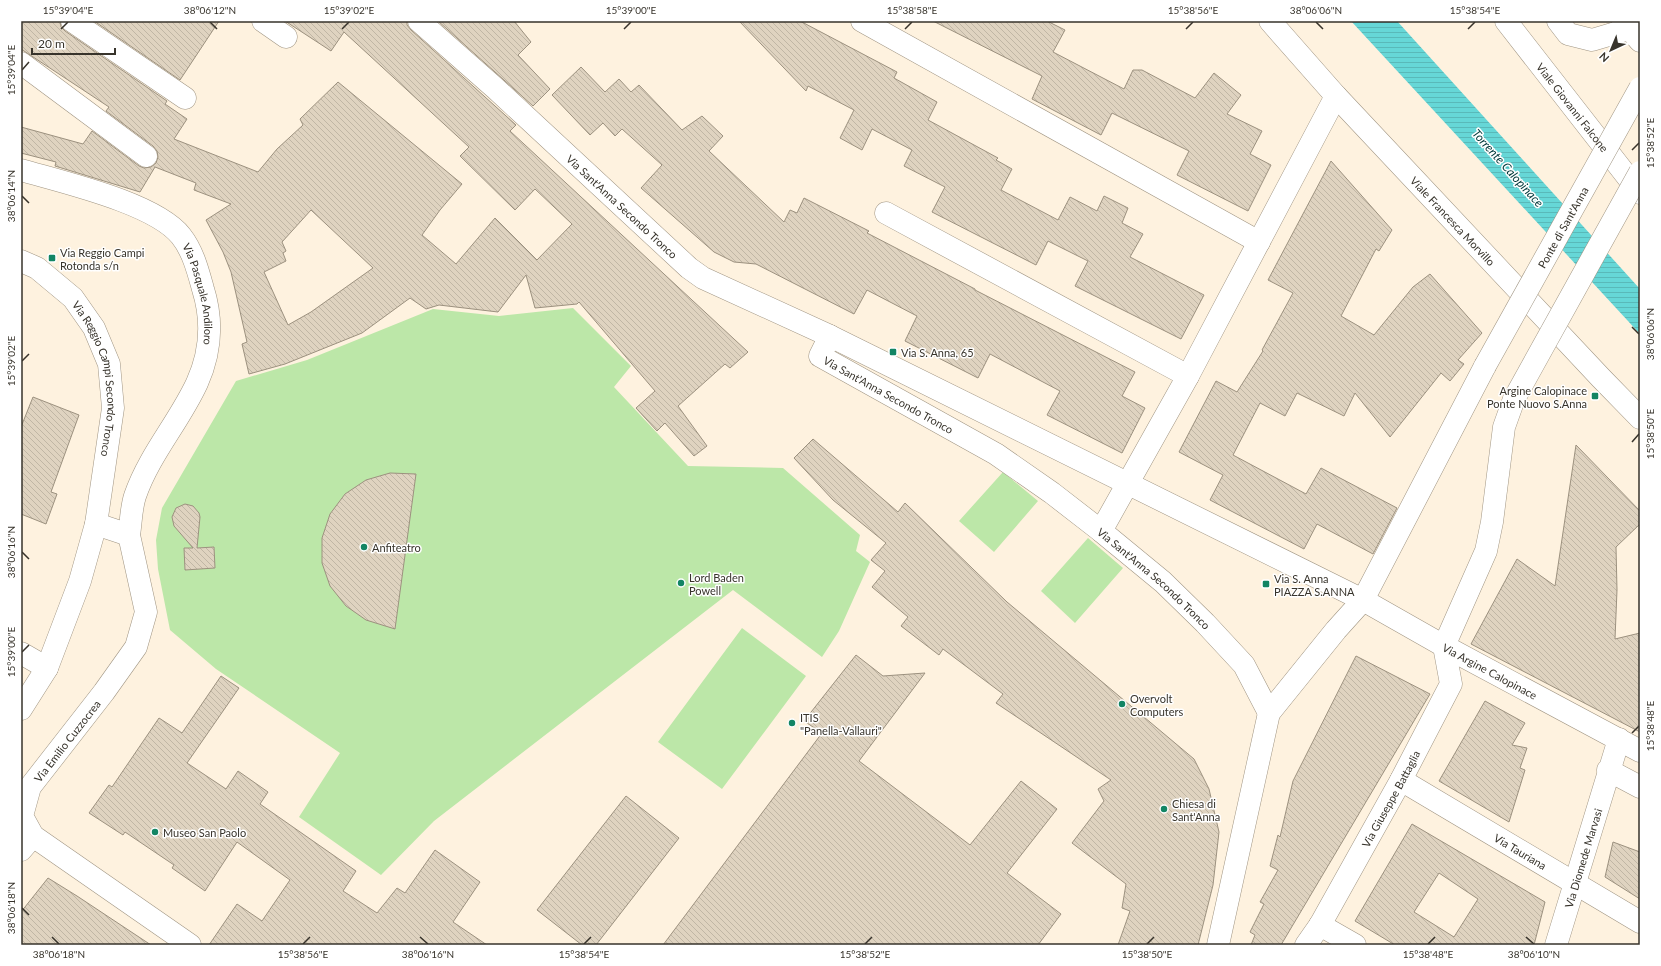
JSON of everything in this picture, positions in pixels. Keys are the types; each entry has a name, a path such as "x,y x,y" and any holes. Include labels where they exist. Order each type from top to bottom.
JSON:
{"street":[{"path":"72,21 185,98"},
{"path":"263,21 286,37"},
{"name":"Via Sant'Anna Secondo Tronco","path":"419,21 495,88 688,268 703,278 830,336 820,356 996,454 1052,493 1101,531 1163,582 1205,623 1239,660 1247,671 1269,713"},
{"path":"862,21 1259,242"},
{"name":"Viale Francesca Morvillo","path":"1270,21 1336,96 1590,367 1640,418"},
{"name":"Viale Giovanni Falcone","path":"1506,21 1640,193"},
{"path":"1558,21 1568,34 1592,40 1632,28"},
{"path":"21,63 146,156"},
{"name":"Ponte di Sant'Anna","path":"1269,713 1336,630 1363,600 1485,366 1640,88"},
{"path":"1101,531 1129,484 1188,376 1336,96"},
{"name":"Via Pasquale Andiloro","path":"21,170 74,185 125,202 164,221 182,236 199,275 206,299 209,320 210,341 206,363 191,395 146,471 135,497 129,535"},
{"path":"1444,646 1486,551 1492,522 1504,427 1514,399 1640,172"},
{"path":"886,213 1188,376"},
{"name":"Via Reggio Campi Secondo Tronco","path":"21,261 37,268 74,298 94,328 109,364 113,408 96,524 80,581 47,668 21,709"},
{"name":"Via Argine Calopinace","path":"830,336 1363,600 1444,646 1640,751"},
{"path":"96,524 129,535"},
{"name":"Via Emilio Cuzzocrea","path":"129,535 146,612 136,647 104,692 30,787 22,816 27,843 190,945"},
{"name":"Via Giuseppe Battaglia","path":"1306,945 1320,925 1401,780 1451,684 1444,646"},
{"path":"21,653 47,668"},
{"path":"1218,945 1269,713"},
{"path":"1619,739 1608,770 1640,787"},
{"name":"Via Diomede Marvasi","path":"1556,945 1576,883 1608,770"},
{"name":"Via Tauriana","path":"1401,780 1640,922"},
{"path":"1320,925 1355,945"}],"green space":[{"path":"573,308 631,366 614,387 688,466 783,468 860,535 856,551 870,562 839,631 822,657 733,590 434,821 381,875 299,817 340,753 216,669 170,630 158,569 156,540 162,508 236,381 307,360 433,309 499,316"},
{"path":"1003,472 1038,501 994,552 959,521"},
{"path":"1088,538 1123,568 1075,623 1041,591"},
{"path":"742,628 806,676 722,789 658,742"}],"water":[{"name":"Torrente Calopinace","path":"1351,21 1397,21 1640,289 1640,334"}],"building":[{"path":"21,21 60,21 61,27 65,31 167,101 165,104 187,119 174,139 258,172 277,149 303,125 300,119 338,82 462,184 440,210 422,235 456,264 495,218 537,260 572,224 535,189 515,210 460,156 469,147 344,32 331,51 285,21 407,21 407,25 411,30 516,125 510,131 748,352 730,368 725,364 678,406 707,446 694,456 665,423 657,431 636,408 655,391 579,302 577,304 535,308 526,275 498,312 439,305 426,309 410,298 362,333 285,364 249,374 242,344 247,342 231,272 223,252 206,220 231,204 194,190 196,183 155,167 140,192 55,166 56,162 21,153 21,127 83,144 92,131 139,166 144,168 151,167 156,163 158,157 157,151 153,146 106,111 109,107 21,49","holes":["311,210 373,268 311,312 288,325 264,272 286,261 283,253 286,251 282,242"]},
{"path":"94,21 219,21 180,80"},
{"path":"438,21 514,21 531,42 518,55 550,89 533,106"},
{"path":"739,21 800,21 897,72 894,78 937,102 928,120 998,158 996,160 1012,169 1001,190 1058,220 1070,197 1097,211 1104,196 1128,208 1122,223 1143,234 1130,257 1204,295 1181,339 1075,286 1088,261 1048,241 1036,265 932,212 945,187 904,166 912,150 872,129 862,150 840,138 854,110 808,86 806,91"},
{"path":"933,21 1047,21 1065,30 1053,52 1124,89 1133,70 1142,70 1195,98 1214,73 1241,95 1227,114 1262,131 1250,154 1271,165 1248,211 1177,175 1189,151 1112,113 1101,135 1032,99 1042,76"},
{"path":"581,67 605,92 619,79 631,92 639,85 682,130 702,116 723,136 709,151 784,222 790,210 797,213 804,198 869,231 867,233 975,290 1135,372 1122,396 1145,408 1122,453 1047,415 1060,391 990,354 978,378 905,341 917,316 867,290 854,314 756,264 734,262 714,252 641,188 662,165 622,129 615,136 603,123 590,135 552,95"},
{"path":"1331,161 1392,230 1379,251 1376,249 1341,316 1374,335 1413,287 1430,274 1482,333 1458,360 1464,364 1450,381 1441,373 1390,437 1355,393 1344,416 1297,393 1285,416 1260,403 1233,455 1306,494 1321,468 1397,508 1373,554 1317,524 1304,549 1210,500 1223,475 1179,452 1216,381 1237,392 1263,351 1262,350 1293,293 1268,280"},
{"path":"33,397 79,415 51,492 57,494 46,524 21,514 21,427"},
{"path":"813,439 898,512 905,503 1007,602 1194,759 1209,789 1219,832 1213,885 1198,945 1118,945 1130,911 1122,908 1126,884 1072,843 1104,801 1098,789 1111,780 996,703 1003,694 943,649 939,655 901,626 908,617 872,587 885,571 871,560 886,543 833,500 794,458"},
{"path":"1576,445 1640,511 1640,524 1616,547 1617,590 1615,639 1640,633 1640,732 1471,644 1517,559 1555,586"},
{"name":"Anfiteatro","path":"390,473 416,474 395,629 366,620 346,606 330,586 322,563 322,538 330,514 345,494 366,480"},
{"path":"185,504 193,506 199,513 200,517 197,548 214,547 215,568 185,570 184,548 193,548 174,526 172,517 176,508"},
{"path":"856,655 883,676 925,673 859,761 970,845 1021,781 1057,809 1007,873 1061,914 1038,945 663,945 822,733 804,721"},
{"path":"1356,656 1430,694 1281,945 1251,945 1255,935 1250,932 1264,904 1260,902 1278,870 1270,866 1278,835 1280,837 1293,781"},
{"path":"221,676 239,688 187,763 226,789 238,771 268,792 260,804 356,871 343,891 377,913 397,888 405,893 435,850 480,882 453,922 487,945 209,945 237,904 262,921 290,880 237,842 205,891 172,868 174,865 125,832 123,835 89,813 109,785 112,787 159,718 182,733"},
{"path":"1485,701 1525,723 1512,745 1527,748 1520,768 1525,770 1509,822 1439,781"},
{"path":"626,796 679,838 596,945 582,945 537,910"},
{"path":"1412,824 1545,902 1534,945 1395,945 1355,921","holes":["1439,873 1478,899 1454,937 1414,912"]},
{"path":"1613,842 1640,852 1640,899 1605,877"},
{"path":"48,878 151,945 21,945 21,912"}],"place":[{"name":"Via Reggio Campi Rotonda s/n","path":"52,258"},
{"name":"Via S. Anna, 65","path":"893,352"},
{"name":"Argine Calopinace Ponte Nuovo S.Anna","path":"1595,396"},
{"name":"Anfiteatro","path":"364,547"},
{"name":"Lord Baden Powell","path":"681,583"},
{"name":"Via S. Anna PIAZZA S.ANNA","path":"1266,584"},
{"name":"Overvolt Computers","path":"1122,704"},
{"name":"ITIS \"Panella-Vallauri\"","path":"792,723"},
{"name":"Chiesa di Sant'Anna","path":"1164,809"},
{"name":"Museo San Paolo","path":"155,832"}]}
